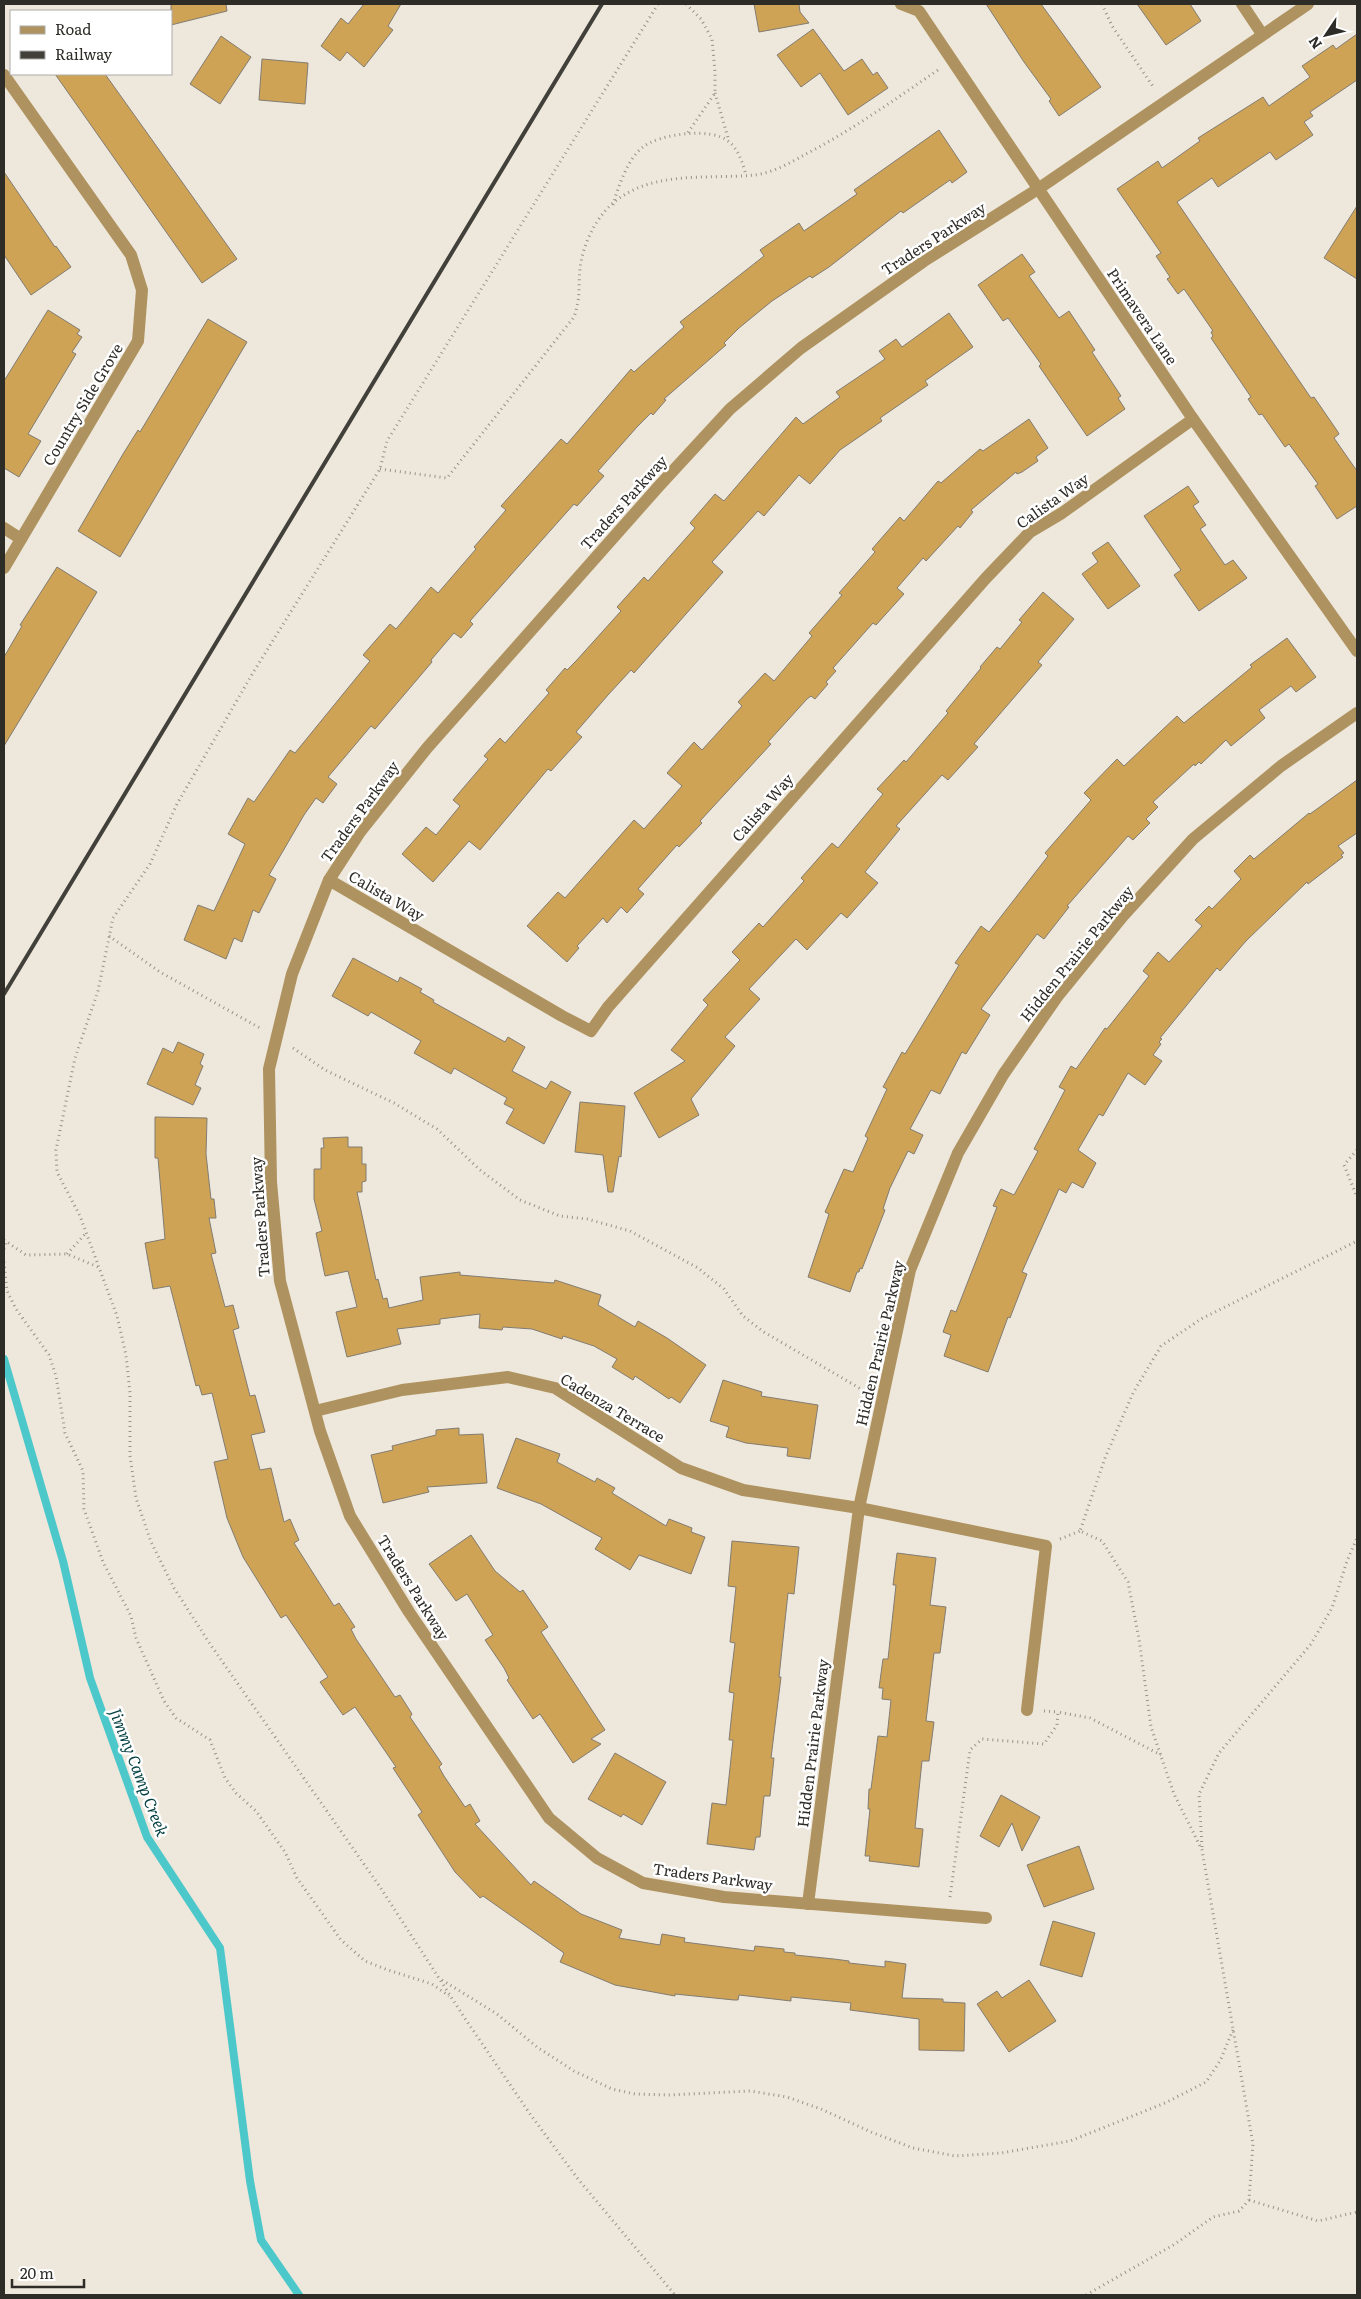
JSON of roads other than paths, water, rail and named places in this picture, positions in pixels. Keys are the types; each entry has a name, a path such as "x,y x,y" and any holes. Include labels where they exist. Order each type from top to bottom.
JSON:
{"street":[{"name":"Primavera Lane","path":"901,4 919,11 1193,419 1357,651"},
{"path":"1242,4 1262,34"},
{"name":"Traders Parkway","path":"986,1918 724,1897 643,1883 597,1858 548,1818 409,1612 350,1516 320,1431 280,1281 271,1182 269,1070 292,974 329,880 360,832 427,748 658,486 730,409 801,348 924,261 1038,189 1308,4"},
{"name":"Country Side Grove","path":"4,75 132,255 142,290 138,342 4,568"},
{"name":"Calista Way","path":"329,880 590,1031 608,1007 953,615 1030,532 1062,513 1193,419"},
{"path":"4,528 21,539"},
{"name":"Hidden Prairie Parkway","path":"808,1904 859,1508 910,1270 958,1153 1014,1060 1056,997 1123,916 1193,839 1281,766 1357,712"},
{"name":"Cadenza Terrace","path":"315,1411 402,1390 508,1377 555,1388 681,1468 743,1490 859,1508 1046,1546 1027,1710"}],"waterway":[{"name":"Jimmy Camp Creek","path":"4,1359 63,1561 90,1678 147,1837 220,1948 250,2181 261,2240 299,2295"}],"railway":[{"path":"4,994 602,4"}]}
